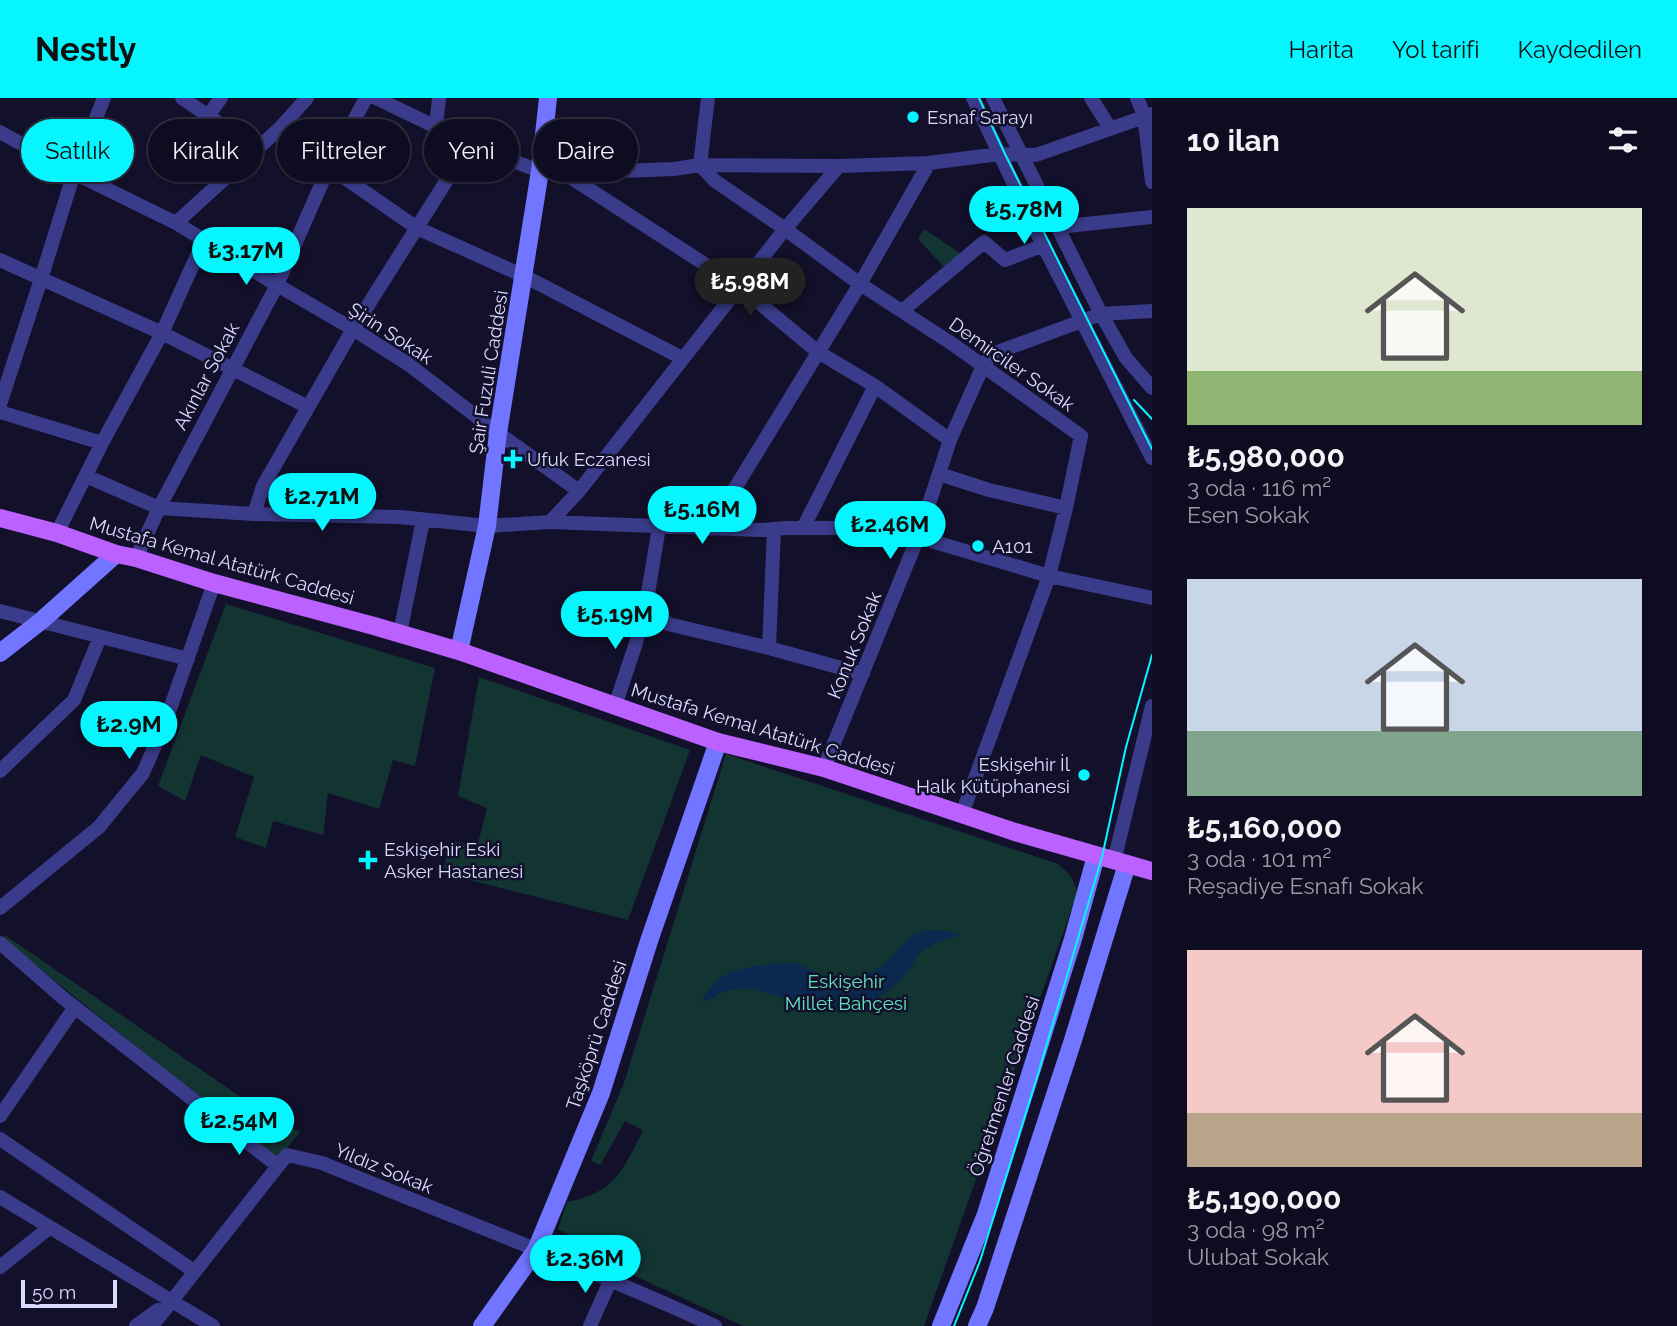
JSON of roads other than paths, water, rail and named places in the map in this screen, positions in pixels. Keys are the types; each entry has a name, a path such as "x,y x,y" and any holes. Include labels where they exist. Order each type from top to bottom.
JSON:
{"main road":[{"name":"Şair Fuzuli Caddesi","path":"546,119 548,98"},
{"name":"Şair Fuzuli Caddesi","path":"459,651 487,526 498,433 538,182"},
{"name":"Mustafa Kemal Atatürk Caddesi","path":"0,518 57,533 116,554 214,583 459,651 718,742 824,768 962,814 1152,871"},
{"path":"0,653 41,621 116,554"},
{"name":"Taşköprü Caddesi","path":"482,1326 536,1250 601,1093 649,941 718,742"},
{"name":"Öğretmenler Caddesi","path":"941,1326 986,1214 1073,939 1096,856"},
{"path":"977,1326 1073,1040 1120,862"}],"street":[{"path":"96,119 104,98"},
{"path":"181,98 212,119"},
{"path":"208,116 221,98"},
{"path":"288,119 307,98"},
{"name":"Akınlar Sokak","path":"355,119 366,98"},
{"path":"376,98 424,121"},
{"path":"437,119 439,98"},
{"path":"700,165 708,98"},
{"path":"974,98 999,154 1152,458"},
{"path":"993,98 1101,314 1126,358 1152,388"},
{"path":"1091,98 1110,128"},
{"path":"1137,98 1148,114 1152,182"},
{"path":"638,170 700,165 839,166 929,163 999,154 1036,155 1148,114"},
{"path":"263,144 277,131"},
{"name":"Şirin Sokak","path":"0,132 21,144"},
{"path":"710,529 860,284 929,163"},
{"name":"Demirciler Sokak","path":"700,165 715,181 1081,436 1049,576 962,814"},
{"path":"550,522 579,491 785,229 839,166"},
{"path":"0,404 71,182"},
{"name":"Şirin Sokak","path":"92,182 176,223 353,329 408,365 579,491"},
{"path":"176,223 221,182"},
{"name":"Akınlar Sokak","path":"136,558 159,508 277,285 322,182"},
{"path":"351,182 417,228 524,276 682,358"},
{"path":"254,514 263,486 353,329 446,182"},
{"path":"578,182 740,287 818,352 875,386 950,440"},
{"path":"1058,228 1152,217"},
{"path":"57,533 162,333 204,240"},
{"path":"902,311 984,242 1005,260 1044,244"},
{"path":"0,260 162,333 308,407"},
{"path":"983,366 992,354 1101,314 1152,311"},
{"name":"Konuk Sokak","path":"824,768 918,537 950,440 983,366"},
{"path":"803,528 875,386"},
{"path":"0,412 102,443"},
{"path":"939,474 989,490 1066,508"},
{"path":"86,476 159,508 254,514 400,517 487,526 550,522 710,529 848,528 918,537 1049,576 1152,598"},
{"path":"400,634 423,520"},
{"path":"615,706 646,605 659,527"},
{"path":"769,648 774,529"},
{"path":"1,906 99,827 143,773 166,723 214,583"},
{"path":"646,605 668,624 863,674"},
{"path":"0,611 188,659"},
{"path":"0,771 74,700 100,637"},
{"path":"1120,862 1152,706"},
{"path":"0,943 63,998 278,1166 152,1326"},
{"path":"0,1116 75,1007"},
{"path":"0,1139 194,1271"},
{"name":"Yıldız Sokak","path":"278,1166 287,1154 322,1163 536,1250"},
{"path":"0,1197 213,1326"},
{"path":"0,1267 49,1228"},
{"path":"536,1250 611,1279 697,1322 715,1326"},
{"path":"590,1326 611,1279"},
{"path":"136,1326 171,1302"}],"water":[{"path":"929,930 960,935 935,943 920,953 900,982 869,1003 837,1012 819,1012 802,1008 778,996 749,989 736,989 723,992 701,1004 713,984 731,972 753,966 792,963 829,977 859,977 882,966 911,937"}],"tram line":[{"path":"979,98 1152,449"},
{"path":"1134,400 1152,419"},
{"path":"954,1326 980,1261 1038,1074 1102,857 1126,747 1152,655"}],"place":[{"name":"Esnaf Sarayı","path":"913,117"},
{"name":"Ufuk Eczanesi","path":"513,459"},
{"name":"A101","path":"978,546"},
{"name":"Eskişehir İl Halk Kütüphanesi","path":"1084,775"},
{"name":"Eskişehir Eski Asker Hastanesi","path":"368,860"}],"park label":[{"name":"Eskişehir Millet Bahçesi","path":"846,992"}]}
